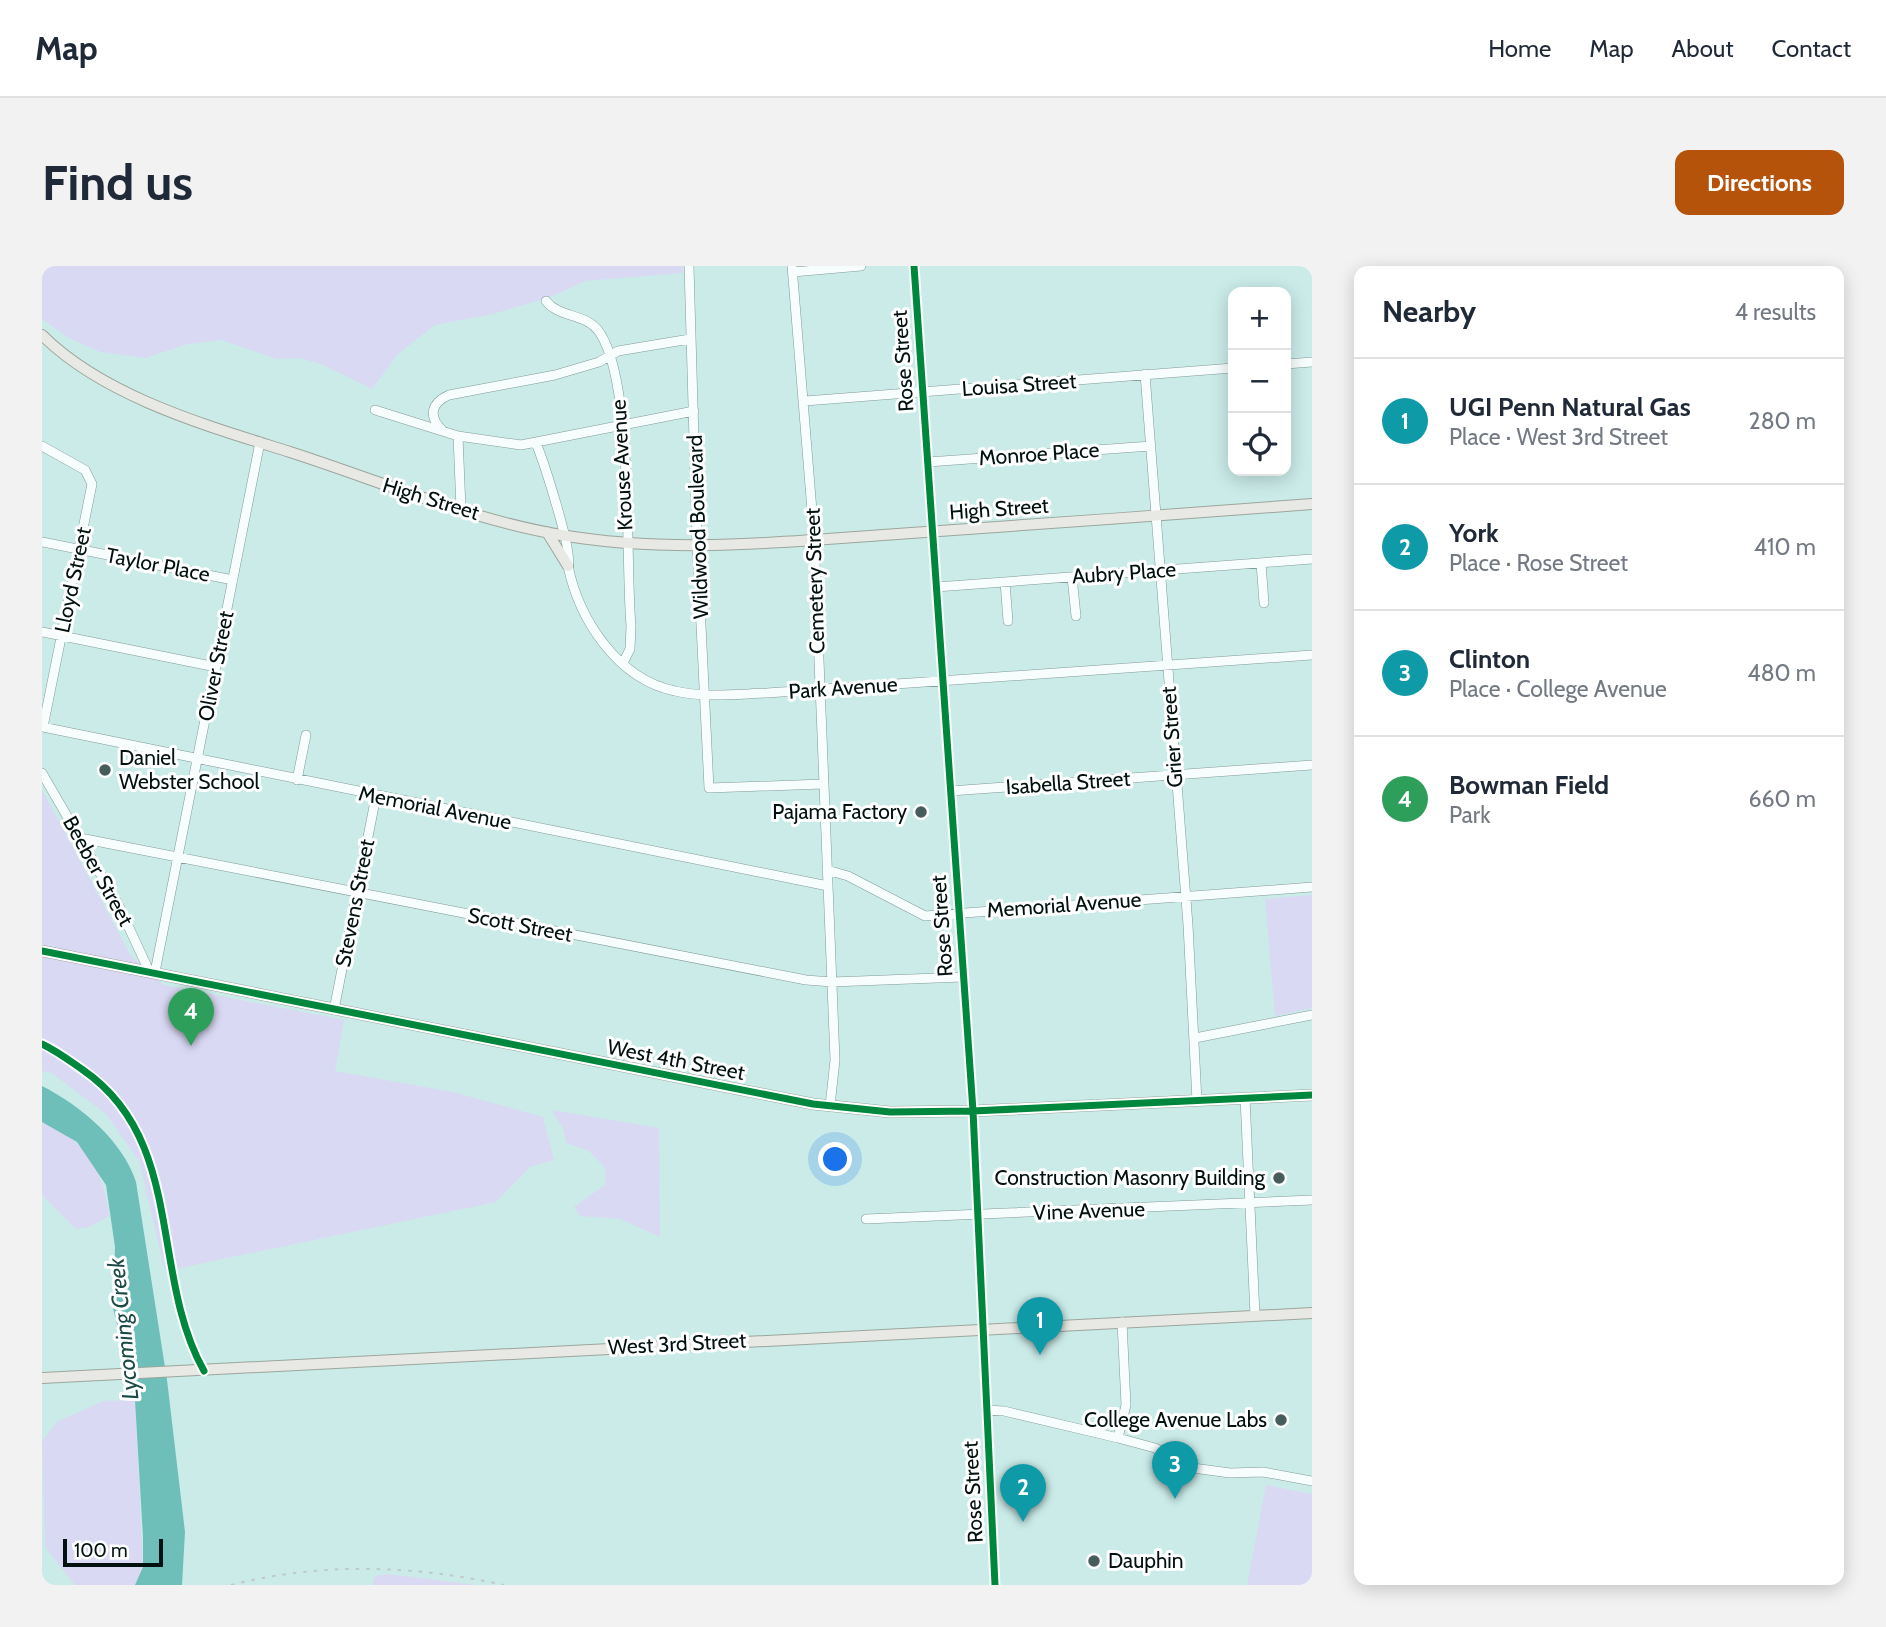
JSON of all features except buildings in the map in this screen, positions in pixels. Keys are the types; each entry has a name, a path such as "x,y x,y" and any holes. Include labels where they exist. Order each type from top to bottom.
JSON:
{"main road":[{"name":"High Street","path":"42,335 46,346 129,394 260,442 461,509 563,536 627,544 814,540 1312,504"},
{"path":"547,532 568,565"},
{"name":"West 4th Street","path":"42,951 719,1087 830,1106 909,1113 1312,1095"},
{"name":"West 3rd Street","path":"42,1378 1312,1312"}],"street":[{"name":"Wildwood Boulevard","path":"689,266 697,544 709,788 823,784"},
{"path":"792,269 861,266"},
{"name":"Rose Street","path":"914,266 972,1111 995,1585"},
{"name":"Cemetery Street","path":"792,269 805,401 814,540 835,1080 830,1106"},
{"name":"Krouse Avenue","path":"547,301 555,309 589,321 601,334 611,355 621,425 632,636 623,663"},
{"path":"442,430 432,411 438,401 449,395 555,375 629,348 690,338"},
{"path":"1291,364 1312,362"},
{"name":"Louisa Street","path":"805,401 1228,368"},
{"name":"Grier Street","path":"1145,374 1195,1038 1197,1101"},
{"path":"375,410 458,436 504,444 536,443 694,411"},
{"path":"458,436 461,509"},
{"name":"Oliver Street","path":"152,972 198,759 260,442"},
{"name":"Park Avenue","path":"536,443 570,561 568,565 574,592 588,621 623,663 656,685 675,691 705,694 819,690 1312,655"},
{"name":"Lloyd Street","path":"42,446 89,475 91,491 43,727"},
{"name":"Monroe Place","path":"928,462 1151,446"},
{"name":"Taylor Place","path":"42,542 233,580"},
{"name":"Aubry Place","path":"936,587 1312,559"},
{"path":"1261,563 1264,601"},
{"path":"1072,577 1076,616"},
{"path":"1005,582 1008,621"},
{"path":"42,632 216,667"},
{"name":"Memorial Avenue","path":"43,727 828,886"},
{"path":"297,780 306,735"},
{"name":"Isabella Street","path":"950,791 1312,765"},
{"name":"Beeber Street","path":"42,774 119,906 152,972"},
{"name":"Stevens Street","path":"334,1010 376,796"},
{"name":"Scott Street","path":"80,838 736,968 832,982 963,977"},
{"name":"Memorial Avenue","path":"827,870 848,876 925,916 1312,887"},
{"path":"1195,1038 1312,1015"},
{"path":"1244,1098 1255,1315"},
{"name":"Vine Avenue","path":"866,1219 1312,1200"},
{"path":"1118,1438 1126,1405 1122,1322"},
{"path":"986,1410 1004,1411 1155,1448 1194,1468 1230,1473 1262,1472 1312,1481"}],"shaded area":[{"path":"42,266 683,266 683,273 585,281 551,297 493,314 435,325 398,354 372,389 321,364 299,358 277,359 221,340 188,344 145,358 100,352 69,338 42,319"},
{"path":"42,790 131,956 164,985 344,1020 335,1071 453,1092 543,1117 554,1160 530,1167 496,1202 165,1271 139,1161 106,1114 49,1071 42,1072"},
{"path":"1312,895 1312,1008 1275,1016 1265,899"},
{"path":"551,1110 659,1128 660,1237 620,1219 580,1216 574,1207 606,1184 605,1168 589,1151 566,1143 563,1128"},
{"path":"42,1122 70,1138 90,1158 103,1184 109,1216 89,1227 76,1229 42,1195"},
{"path":"135,1400 143,1567 135,1585 75,1585 45,1547 42,1441 57,1422 103,1401"},
{"path":"1266,1485 1312,1494 1312,1585 1247,1585"},
{"path":"388,1574 476,1585 372,1585 375,1576"}],"water":[{"name":"Lycoming Creek","path":"42,1086 71,1103 111,1139 130,1167 136,1182 167,1380 185,1532 182,1585 135,1585 143,1567 143,1537 135,1400 113,1308 115,1247 106,1185 77,1142 42,1122"}],"railway":[{"path":"231,1585 299,1572 367,1569 436,1573 504,1585"}],"cycle path":[{"path":"914,266 973,1111 995,1585"},
{"path":"42,951 813,1104 890,1112 973,1111 1312,1095"},
{"path":"42,1044 83,1070 116,1099 138,1133 162,1210 176,1293 187,1333 204,1371"}],"place":[{"name":"Daniel Webster School","path":"105,770"},
{"name":"Pajama Factory","path":"921,812"},
{"name":"Bowman Field","path":"191,1046"},
{"name":"Construction Masonry Building","path":"1279,1178"},
{"name":"UGI Penn Natural Gas","path":"1040,1355"},
{"name":"College Avenue Labs","path":"1281,1420"},
{"name":"Clinton","path":"1175,1499"},
{"name":"York","path":"1023,1522"},
{"name":"Dauphin","path":"1094,1561"}]}
